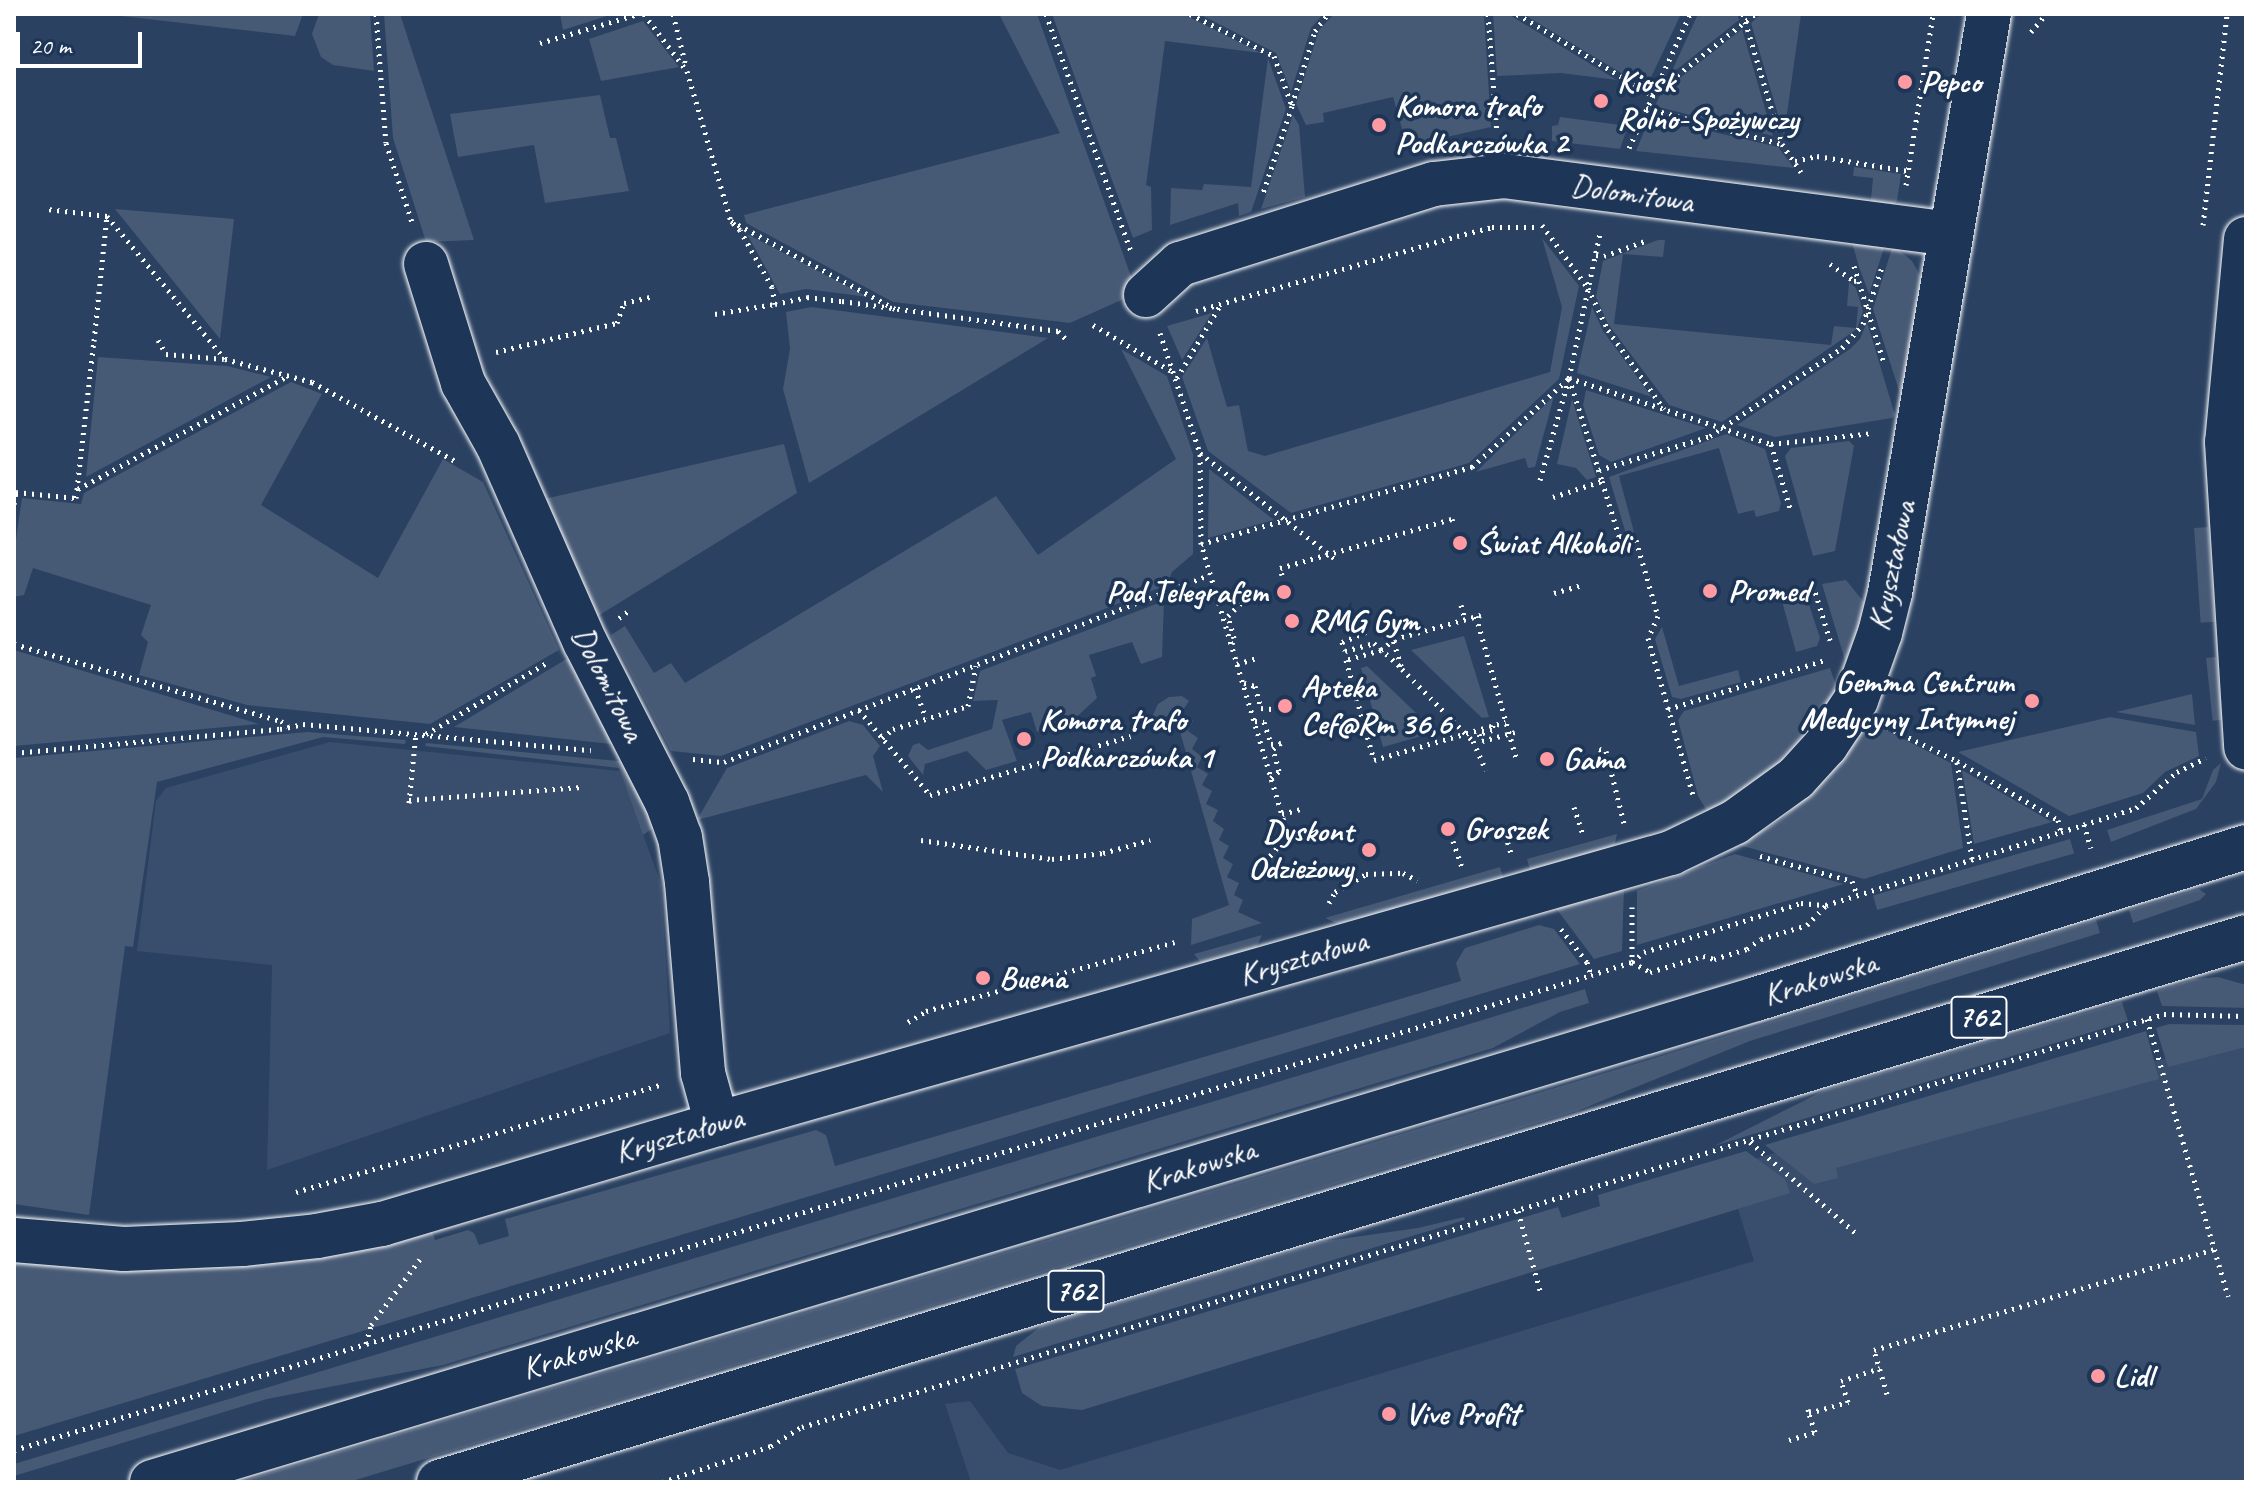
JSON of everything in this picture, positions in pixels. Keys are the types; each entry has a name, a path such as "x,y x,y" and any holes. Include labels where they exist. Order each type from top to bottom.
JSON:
{"street":[{"name":"Kryształowa","path":"14,1240 124,1249 242,1244 317,1236 382,1224 717,1124 1671,853 1718,833 1796,778 1826,745 1856,700 1890,593 1989,14"},
{"name":"Dolomitowa","path":"1151,309 1180,264 1434,184 1504,176 1798,216 1831,239 1895,228 1950,234"},
{"path":"2227,752 2227,442 2246,239"},
{"name":"Dolomitowa","path":"426,264 463,383 498,445 585,642 667,802 680,837 687,882 703,1073 717,1124"},
{"name":"Krakowska","path":"152,1482 1725,1008 2246,847"},
{"name":"762","path":"439,1482 2246,937"}],"path":[{"path":"376,14 386,143 426,264"},
{"path":"540,43 638,14"},
{"path":"644,14 687,71"},
{"path":"673,14 731,221 740,230 772,287 775,304"},
{"path":"1046,14 1200,453 1201,544 1288,835 1265,862"},
{"path":"1190,14 1274,56 1292,106"},
{"path":"1261,239 1256,212 1315,31 1328,14"},
{"path":"1488,14 1496,128 1504,176 1588,288 1608,330 1664,409"},
{"path":"1517,14 1652,95"},
{"path":"1540,480 1569,378 1610,191 1690,14"},
{"path":"1743,14 1782,144 1802,169 1798,216"},
{"path":"1652,95 1755,14"},
{"path":"1599,470 1710,436 1842,348 1856,335 1895,228 1909,171 1933,14"},
{"path":"673,52 682,50"},
{"path":"1646,108 1782,144"},
{"path":"1795,161 1817,156 1909,171"},
{"path":"47,209 107,216 225,359"},
{"path":"14,504 15,492 76,498 107,216"},
{"path":"731,221 899,311"},
{"path":"1151,309 1221,304 1480,230 1558,226"},
{"path":"1596,255 1604,256 1653,238 1654,231"},
{"path":"1831,239 1854,281 1859,280"},
{"path":"1831,239 1859,280 1887,371"},
{"path":"456,361 617,323 624,303 650,297"},
{"path":"715,314 807,297 1058,331 1066,339"},
{"path":"1175,376 1221,304"},
{"path":"1093,325 1175,376"},
{"path":"158,340 166,354 225,359 312,382 467,467"},
{"path":"77,490 289,376"},
{"path":"1569,378 1771,444 1878,432"},
{"path":"1569,378 1619,536 1636,540 1658,616 1648,638 1694,799 1718,833 1735,850 1852,881 1857,895"},
{"path":"1201,544 1472,467 1569,378"},
{"path":"1771,444 1790,508"},
{"path":"1200,453 1335,559"},
{"path":"1553,497 1602,481"},
{"path":"1282,575 1280,568 1329,554 1452,519 1454,526"},
{"path":"1554,593 1582,585"},
{"path":"1813,585 1835,656 1856,700 1869,719 1957,761 2058,820 2061,832"},
{"path":"1232,645 1234,638 1228,616 1241,603"},
{"path":"1461,605 1465,619"},
{"path":"1506,722 1374,760 1346,660 1381,650 1395,639 1478,615 1517,761"},
{"path":"1411,620 1416,633"},
{"path":"1389,626 1402,669"},
{"path":"1366,632 1342,642 1345,651 1374,643 1466,733 1486,770"},
{"path":"426,734 585,642"},
{"path":"14,644 281,721 288,727"},
{"path":"1668,709 1835,656"},
{"path":"1237,664 1257,658"},
{"path":"882,738 893,729 968,706 976,665"},
{"path":"1243,683 1255,686 1261,708 1272,709"},
{"path":"915,688 926,718"},
{"path":"859,710 930,795 1130,736"},
{"path":"1254,721 1264,722 1271,744 1281,743 1273,749 1279,771 1271,778"},
{"path":"1493,725 1492,730 1479,734 1482,741 1515,732"},
{"path":"416,733 409,801 582,787"},
{"path":"1599,749 1606,751 1624,824"},
{"path":"14,1450 1632,962 1644,952 1801,903 1826,905 2061,832 2136,808 2177,772 2227,752"},
{"path":"1957,761 1972,859"},
{"path":"1574,807 1583,836"},
{"path":"1282,814 1301,809"},
{"path":"2084,824 2091,848"},
{"path":"1503,827 1510,847"},
{"path":"921,840 1052,859 1103,853 1150,840"},
{"path":"1453,841 1459,860"},
{"path":"1335,892 1365,870 1403,873"},
{"path":"1632,904 1632,962"},
{"path":"1632,962 1650,972 1703,956 1714,959 1747,949 1761,939 1807,925 1826,905"},
{"path":"902,1026 926,1011 1175,942"},
{"path":"2142,1008 2228,1296"},
{"path":"662,1482 771,1446 802,1427 2164,1014 2246,1016"},
{"path":"1749,1142 1858,1235"},
{"path":"1518,1211 1541,1294"},
{"path":"1887,1394 1874,1350 2216,1249"},
{"path":"366,1344 371,1325 423,1256"},
{"path":"1789,1440 1815,1432 1809,1411 1848,1402 1841,1381 1880,1368"}],"shaded area":[{"path":"104,14 303,14 295,36"},
{"path":"319,14 370,14 374,71 333,65 321,57 312,34"},
{"path":"384,14 400,14 474,240 426,242 393,138"},
{"path":"560,14 613,14 563,30"},
{"path":"999,14 1037,14 1137,293 1070,323 893,302 746,223 744,215 1060,133"},
{"path":"1052,14 1183,14 1261,53 1165,41 1146,185 1151,187 1152,230 1133,238"},
{"path":"1199,14 1323,14 1311,28 1291,92 1276,53"},
{"path":"1334,14 1484,14 1491,127 1407,146 1393,97 1323,113 1324,122 1306,125 1296,104 1319,30"},
{"path":"1493,14 1508,14 1617,80 1561,73 1497,76"},
{"path":"1523,14 1681,14 1646,88"},
{"path":"1698,14 1737,14 1739,20 1670,75"},
{"path":"1761,14 1801,14 1784,135 1751,23"},
{"path":"643,21 679,67 601,81 589,39"},
{"path":"1742,29 1773,136 1655,106 1661,93"},
{"path":"1268,58 1286,109 1251,212 1239,216 1238,203 1170,225 1171,188 1202,190 1204,184 1251,187"},
{"path":"600,95 610,138 616,138 629,191 545,203 534,145 458,157 450,114"},
{"path":"1293,115 1299,125 1305,197 1261,209"},
{"path":"1560,117 1628,126 1620,149 1552,141 1552,126 1558,125"},
{"path":"1650,117 1778,147 1794,168 1636,151"},
{"path":"1854,167 1901,174 1897,201 1892,207 1870,210 1873,178 1853,176"},
{"path":"115,209 234,219 220,339"},
{"path":"747,234 868,297 806,289 780,294"},
{"path":"1850,235 1886,242 1869,294 1859,267"},
{"path":"1542,238 1579,286 1559,379 1469,463 1291,513 1208,451 1182,377 1207,338 1227,407 1239,405 1248,451 1265,456 1550,372 1562,307"},
{"path":"1658,240 1665,240 1663,257 1623,254 1614,324 1831,345 1834,326 1856,328 1858,307 1847,306 1849,282 1856,288 1863,311 1857,329 1722,422 1669,405 1608,324 1596,297 1603,261"},
{"path":"1893,245 1912,261 1921,277 1903,403 1873,309"},
{"path":"811,307 1048,338 809,483 783,389 790,349 786,312"},
{"path":"1592,307 1603,331 1652,397 1577,373"},
{"path":"1212,313 1182,360 1167,326"},
{"path":"1867,322 1895,415 1892,418 1775,437 1737,425 1850,349 1860,339"},
{"path":"1121,349 1167,376 1193,454 1193,554 1172,572 1167,585 721,756 671,751 611,635 625,626 654,673 671,663 685,683 996,496 1038,555 1176,459"},
{"path":"98,357 227,366 271,377 86,477"},
{"path":"291,382 322,394 261,505 378,578 443,459 483,482 559,650 430,724 247,705 139,675 148,642 141,635 151,605 33,568 24,595 14,597 14,553 22,498 81,504 84,493"},
{"path":"1586,390 1706,428 1611,462 1599,455 1583,405"},
{"path":"1554,396 1535,467 1528,468 1525,458 1476,472"},
{"path":"1572,399 1596,477 1587,480 1576,468 1557,464"},
{"path":"1726,434 1765,449 1781,503 1779,511 1756,517 1754,510 1738,514 1719,448 1619,476 1634,532 1626,534 1609,477"},
{"path":"1849,441 1854,446 1835,551 1813,556 1785,456 1791,448"},
{"path":"784,444 797,493 593,619 540,500"},
{"path":"1209,469 1274,520 1208,538"},
{"path":"2208,527 2215,622 2201,623 2194,528"},
{"path":"1846,580 1867,606 1848,670 1822,584"},
{"path":"1800,589 1805,592 1820,638 1817,646 1796,652 1780,594"},
{"path":"1164,601 1162,657 1141,664 1132,642 1089,655 1096,676 1091,678 1097,698 1070,723 1037,732 1031,712 1002,720 1017,761 986,770 967,751 925,764 923,775 908,756 913,745 919,743 928,750 992,729 998,700 973,701 980,671"},
{"path":"1662,627 1679,686 1738,670 1741,682 1681,699 1672,697 1655,639"},
{"path":"1464,636 1489,717 1482,718 1411,650"},
{"path":"14,650 259,724 14,746"},
{"path":"573,655 620,745 454,727"},
{"path":"2216,657 2223,720 2213,721 2206,658"},
{"path":"1367,666 1436,732 1383,747 1361,668"},
{"path":"1830,668 1837,688 1829,708 1779,765 1732,799 1707,811 1698,796 1678,720 1684,711"},
{"path":"2192,694 2195,725 2116,712"},
{"path":"1182,696 1189,701 1181,713 1193,720 1188,731 1198,738 1192,749 1202,757 1197,767 1208,774 1202,785 1212,791 1206,804 1218,810 1213,821 1224,829 1219,840 1229,846 1223,858 1233,864 1227,877 1239,883 1234,895 1243,900 1238,912 1262,923 1191,945 1192,919 1229,905 1175,714 1150,721 1158,704 1169,697"},
{"path":"2110,717 2196,732 2199,756 2165,772 2143,793 2069,816 1958,752"},
{"path":"1864,719 1951,763 1963,848 1864,879 1739,845 1781,820 1809,793"},
{"path":"849,721 863,725 880,746 873,756 883,792 866,775 697,820 727,768"},
{"path":"308,732 406,740 405,744 323,737 157,782 133,947 125,946 89,1215 14,1204 14,758"},
{"path":"330,742 620,771 661,884 670,1033 267,1170 272,965 137,951 156,801 166,788"},
{"path":"426,743 629,762 659,824 643,835 619,768 425,746"},
{"path":"2221,763 2216,782 2196,809 2111,842 2107,830 2202,799 2213,770"},
{"path":"1962,770 2052,822 1974,844"},
{"path":"1617,834 1614,848 1531,873 1527,859"},
{"path":"2070,839 2074,853 1877,910 1873,896"},
{"path":"1735,854 1844,884 1637,945 1637,891"},
{"path":"1500,867 1504,880 1343,926 1325,918"},
{"path":"1624,887 1622,951 1594,959 1555,907"},
{"path":"2199,889 2206,894 2200,900 2133,923 2129,910"},
{"path":"2096,920 2100,933 1750,1041 1577,1111 349,1482 239,1482 1652,1059"},
{"path":"1539,925 1554,929 1580,964 14,1436 14,1259 431,1228 435,1240 468,1230 474,1233 479,1245 509,1236 505,1219 816,1130 826,1135 835,1166 1461,981 1456,963 1465,948"},
{"path":"1262,935 1255,950 1203,965 1194,954"},
{"path":"2218,977 2246,985 2246,1008 2162,1006 2157,991 2195,979"},
{"path":"1585,989 1589,1003 1560,1012 1493,1048 443,1365 267,1399 14,1476 14,1464"},
{"path":"2122,1002 2128,1021 1714,1146 1825,1090"},
{"path":"2169,1024 2245,1025 2246,1047 2168,1067 2156,1028"},
{"path":"2146,1031 2159,1079 1836,1168 1838,1178 1814,1184 1765,1145"},
{"path":"2246,1042 2246,1482 971,1482 945,1404 970,1401 1008,1453 1060,1470 1754,1261 1738,1209 1576,1258 1562,1218 1899,1115"},
{"path":"1746,1151 1785,1179 1790,1193 1082,1410 1042,1406 1022,1393 1015,1369 1558,1207 1562,1218 1600,1206 1598,1195"},
{"path":"1464,1217 1465,1220 1013,1357 1016,1346 1041,1326 1326,1241 1418,1228"}],"place":[{"name":"Pepco","path":"1905,82"},
{"name":"Kiosk Rolno-Spożywczy","path":"1601,101"},
{"name":"Komora trafo Podkarczówka 2","path":"1379,125"},
{"name":"Świat Alkoholi","path":"1460,543"},
{"name":"Promed","path":"1710,591"},
{"name":"Pod Telegrafem","path":"1284,592"},
{"name":"RMG Gym","path":"1292,621"},
{"name":"Gemma Centrum Medycyny Intymnej","path":"2032,701"},
{"name":"Apteka Cef@Rm 36,6","path":"1285,706"},
{"name":"Komora trafo Podkarczówka 1","path":"1024,739"},
{"name":"Gama","path":"1547,759"},
{"name":"Groszek","path":"1448,829"},
{"name":"Dyskont Odzieżowy","path":"1369,850"},
{"name":"Buena","path":"983,978"},
{"name":"Lidl","path":"2098,1376"},
{"name":"Vive Profit","path":"1389,1414"}]}
